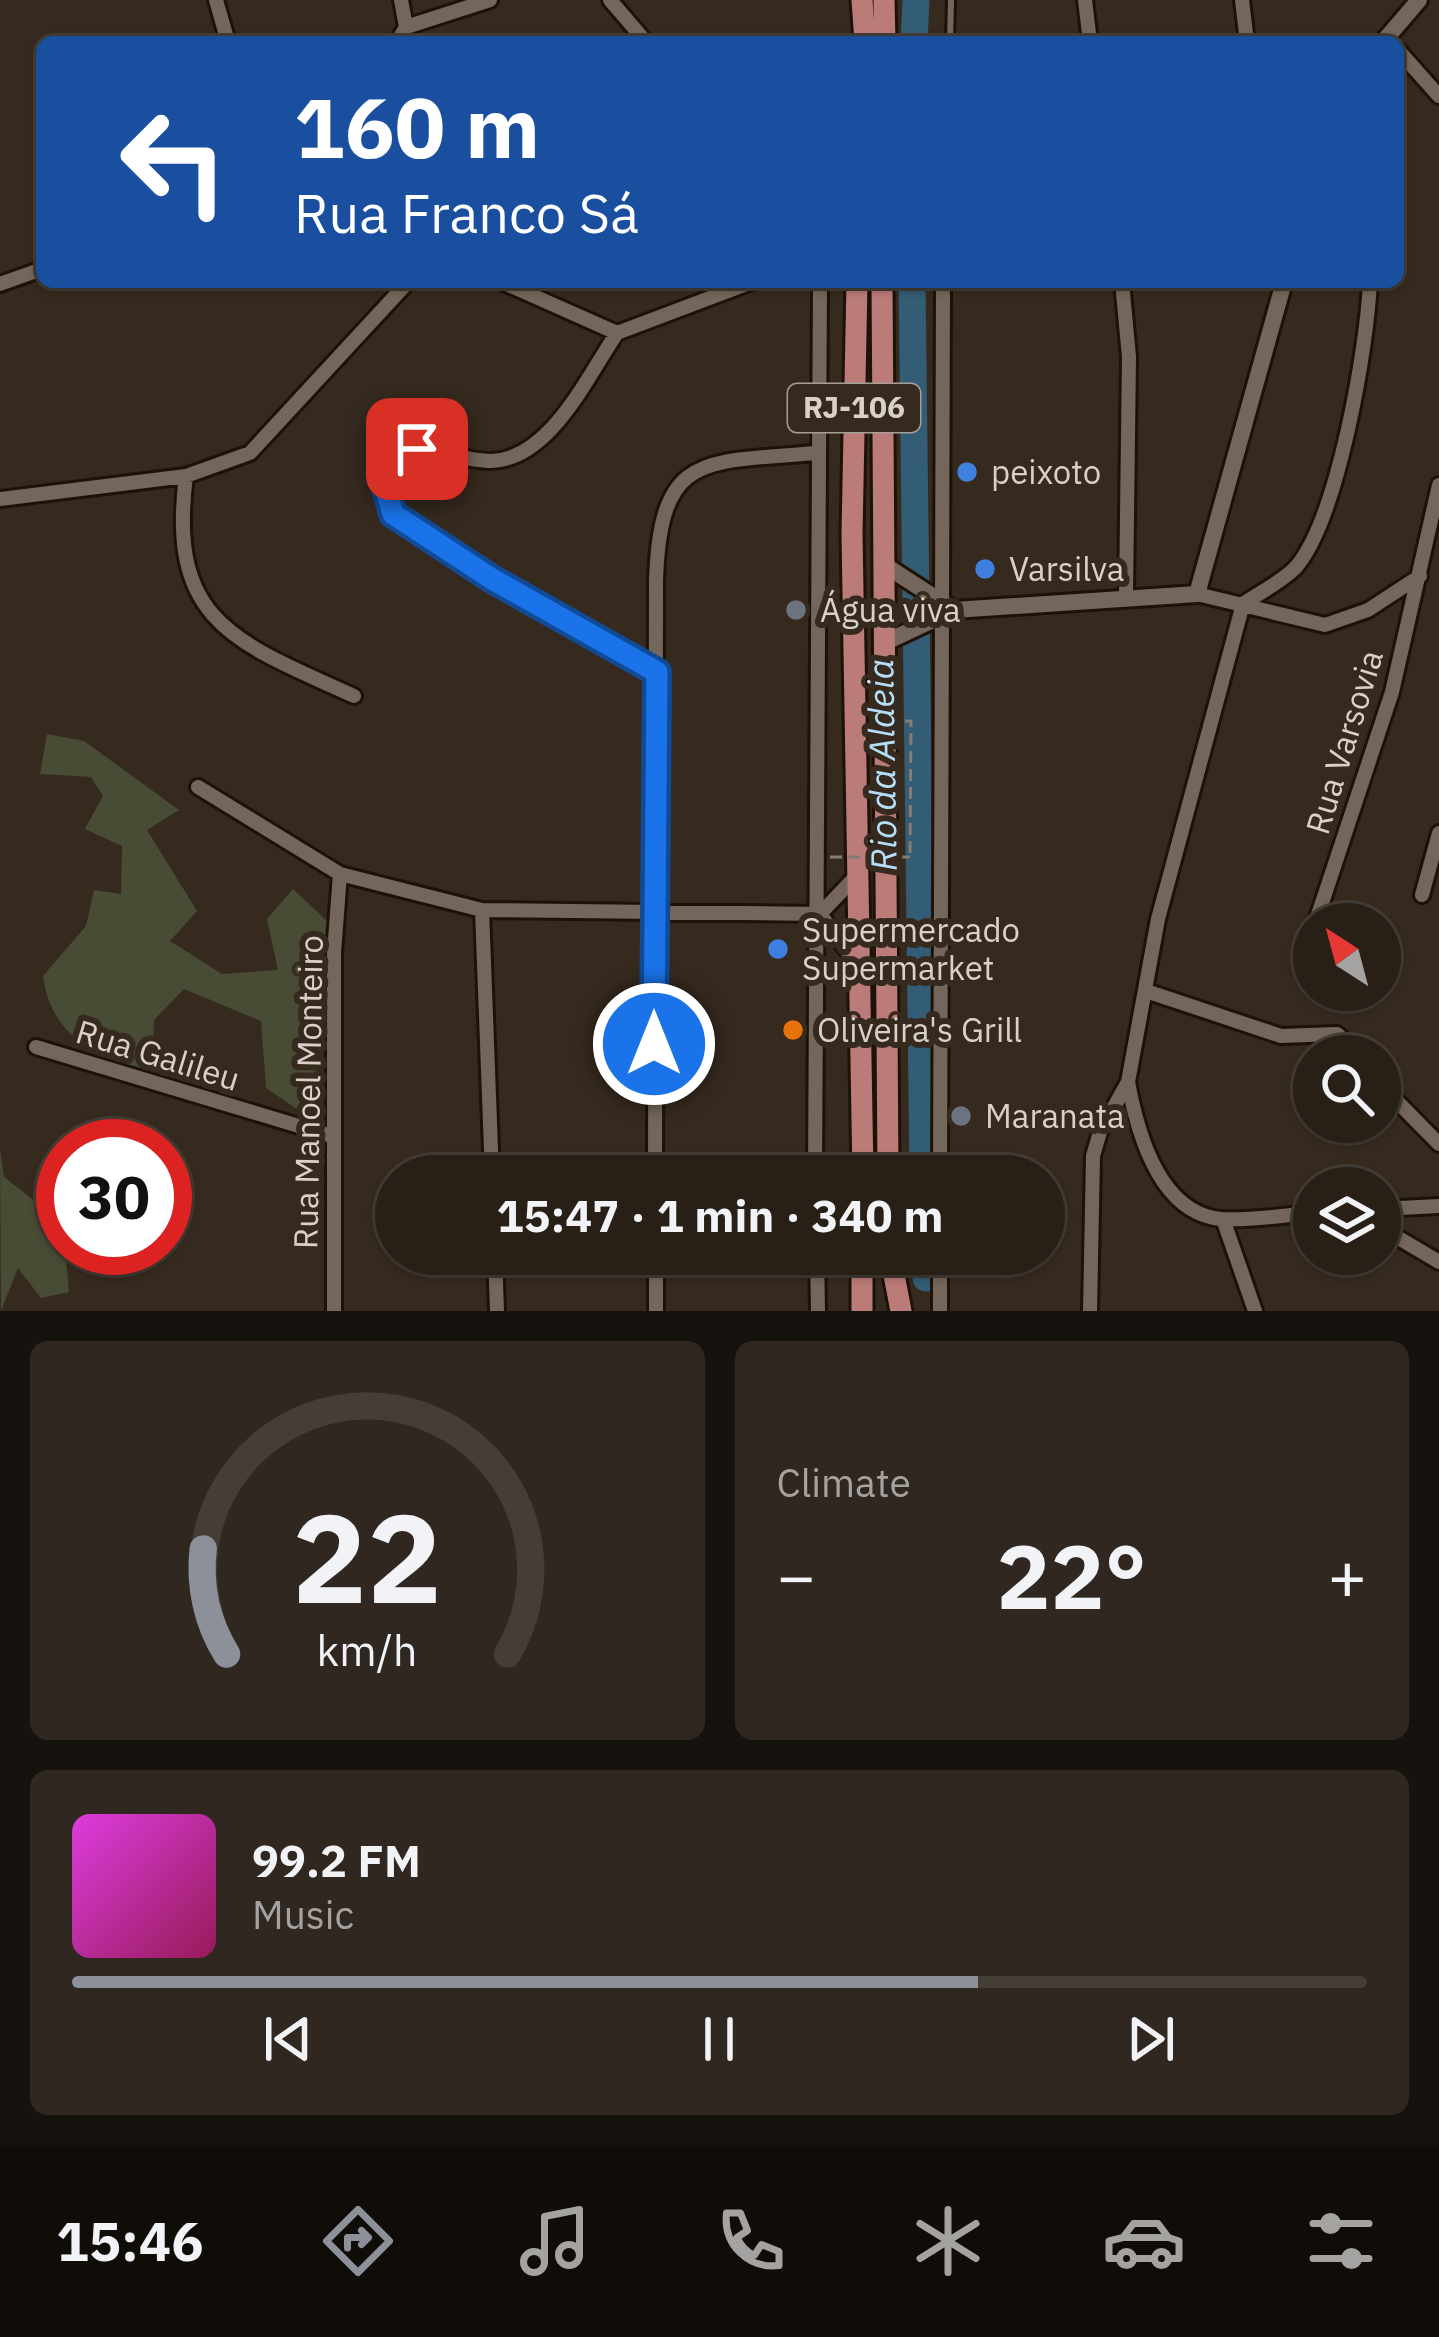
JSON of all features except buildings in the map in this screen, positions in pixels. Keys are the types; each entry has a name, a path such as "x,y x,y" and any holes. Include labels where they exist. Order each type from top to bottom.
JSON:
{"highway":[{"path":"862,0 865,36"},
{"path":"884,0 885,36"},
{"name":"RJ-106","path":"857,288 852,533 861,871 862,1155"},
{"name":"RJ-106","path":"882,288 893,570 886,721 888,1155"},
{"path":"862,1275 862,1311"},
{"path":"892,1275 896,1311"}],"street":[{"path":"216,0 226,36"},
{"path":"401,0 406,27"},
{"path":"401,36 406,27 490,0"},
{"path":"610,0 641,36"},
{"path":"1085,0 1089,36"},
{"path":"1242,0 1246,36"},
{"path":"1395,36 1419,0"},
{"path":"1404,58 1439,96"},
{"path":"0,284 36,271"},
{"path":"0,499 186,476 227,465 273,434 368,320 402,288"},
{"path":"516,288 617,333"},
{"path":"657,672 404,524 393,514 384,490 387,468 417,449 489,461 520,456 559,416 617,333 736,288"},
{"path":"815,1155 815,453 820,288"},
{"path":"940,1155 943,288"},
{"path":"1123,288 1129,357 1126,595"},
{"path":"1197,594 1281,288"},
{"path":"1090,1311 1093,1156 1128,1082 1158,919 1243,604 1294,569 1327,509 1358,372 1369,288"},
{"path":"655,1155 657,547 673,490 701,466 815,453"},
{"path":"186,476 179,540 202,604 249,643 353,696"},
{"name":"Rua Varsovia","path":"1322,903 1392,692 1439,485"},
{"path":"893,570 941,608"},
{"path":"892,639 941,608 1126,595 1197,594 1325,626 1368,610 1420,576"},
{"path":"198,788 340,874 482,910 818,914 861,871"},
{"path":"1422,895 1439,833"},
{"name":"Rua Manoel Monteiro","path":"334,1311 332,1136 340,874"},
{"path":"482,910 491,1155"},
{"path":"818,914 860,968"},
{"path":"1146,991 1281,1036 1293,1036"},
{"name":"Rua Galileu","path":"36,1047 332,1136"},
{"path":"1128,1082 1137,1130 1173,1193 1192,1209 1223,1219 1293,1215"},
{"path":"1401,1105 1439,1144"},
{"path":"1401,1208 1439,1206"},
{"path":"1223,1219 1256,1311"},
{"path":"1401,1239 1439,1262"},
{"path":"495,1275 496,1311"},
{"path":"656,1275 656,1311"},
{"path":"817,1275 818,1311"},
{"path":"940,1275 940,1311"}],"lane":[{"path":"950,36 951,0"}],"path":[{"path":"830,857 910,857 910,721 886,721"}],"green space":[{"path":"47,734 84,741 179,810 147,830 197,911 170,941 222,974 278,970 267,919 293,889 328,922 316,1122 266,1088 261,1021 184,989 154,1020 153,1073 96,1052 56,1015 43,976 86,926 94,890 121,894 122,846 85,829 103,796 91,777 40,774"},
{"path":"0,1148 4,1177 36,1202 36,1275 68,1275 69,1292 41,1298 18,1268 1,1311"}],"waterway":[{"name":"Rio da Aldeia","path":"914,36 916,0"},
{"name":"Rio da Aldeia","path":"912,288 923,1155"}],"place":[{"name":"peixoto","path":"967,472"},
{"name":"Varsilva","path":"985,569"},
{"name":"Água viva","path":"796,610"},
{"name":"Supermercado Supermarket","path":"778,949"},
{"name":"Oliveira's Grill","path":"793,1030"},
{"name":"Maranata","path":"961,1116"}],"route":[{"path":"417,449 394,460 383,478 393,514 492,579 657,672 654,1044"}]}
